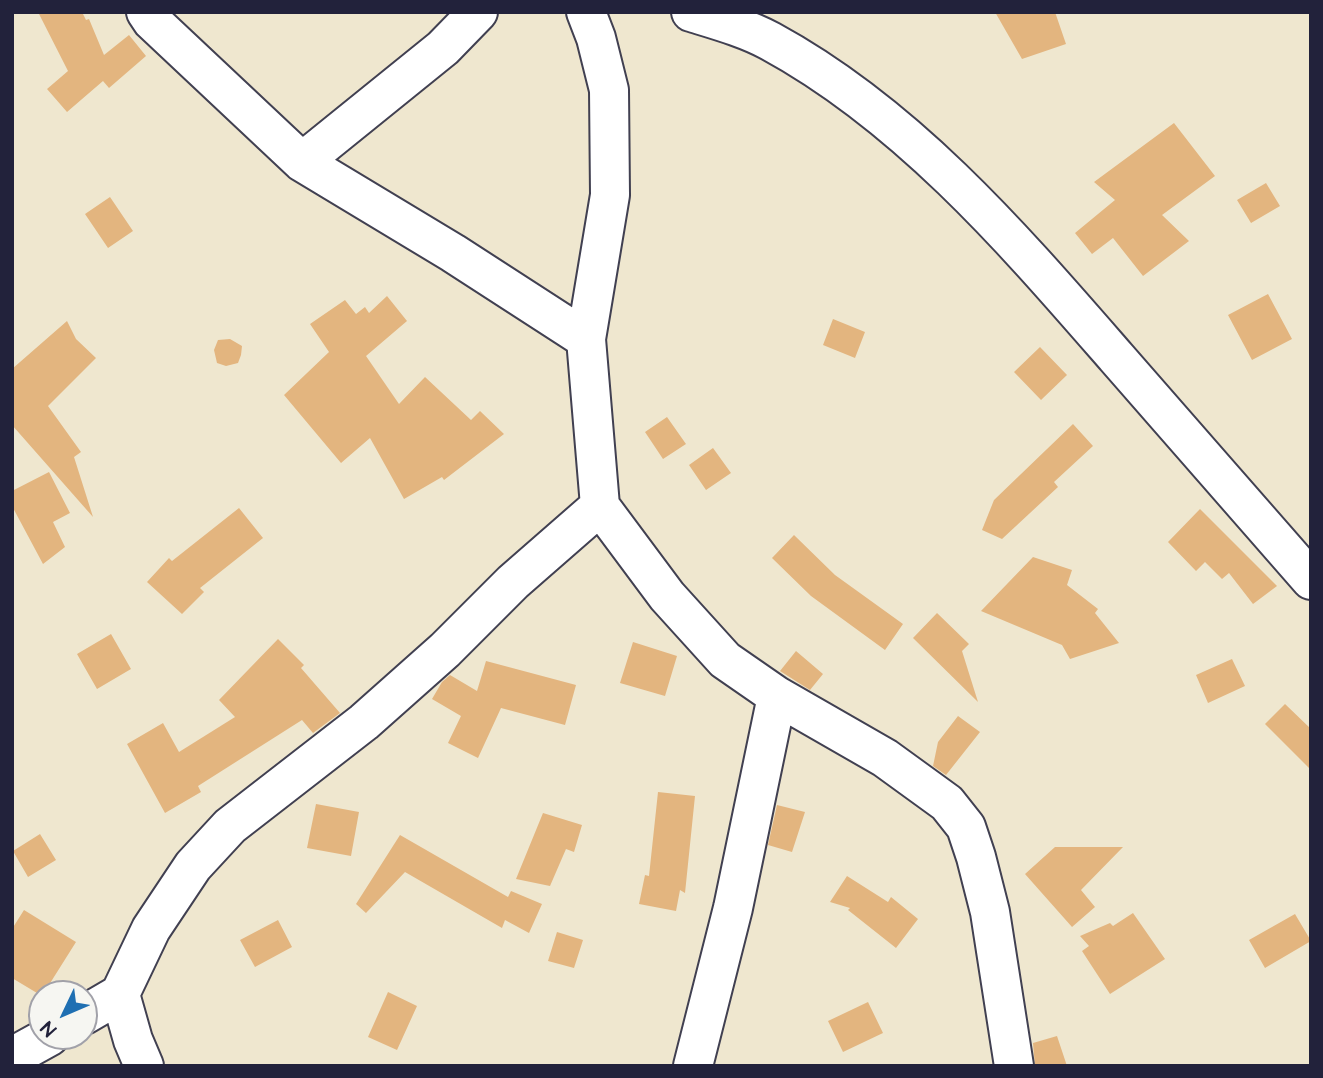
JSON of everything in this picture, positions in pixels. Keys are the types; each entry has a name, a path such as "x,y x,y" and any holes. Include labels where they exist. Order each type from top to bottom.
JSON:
{"street":[{"path":"146,12 152,21 302,162 453,253 586,339"},
{"path":"302,162 434,55 478,12"},
{"path":"586,12 596,38 609,90 610,195 586,339 600,506 667,596 725,660 777,696 885,758 947,803 966,827 990,912 1014,1066"},
{"path":"691,12 719,20 769,41 849,91 923,150 1038,267 1311,580"},
{"path":"98,1007 120,994 150,929 193,866 230,827 364,722 445,650 513,582 600,506"},
{"path":"693,1066 733,908 777,696"},
{"path":"120,994 133,1040 144,1066"},
{"path":"12,1057 28,1048"}],"building":[{"path":"38,12 82,12 86,20 89,19 104,55 129,35 146,56 109,88 103,81 67,112 47,89 68,71"},
{"path":"995,12 1055,12 1066,44 1022,59"},
{"path":"1174,123 1215,176 1162,215 1189,241 1143,276 1113,238 1092,254 1075,233 1115,200 1094,182"},
{"path":"1266,183 1280,206 1251,223 1237,200"},
{"path":"110,197 133,231 108,248 85,214"},
{"path":"1268,294 1292,339 1252,360 1228,315"},
{"path":"387,296 407,321 366,356 399,404 425,377 471,420 480,411 504,434 444,480 442,477 404,499 370,438 341,463 284,395 329,352 310,324 345,300 356,314 365,307 369,313"},
{"path":"833,319 865,332 855,358 823,345"},
{"path":"67,321 76,339 96,358 48,406 81,452 74,457 93,517 12,425 12,369"},
{"path":"230,339 242,346 238,363 226,366 217,363 214,350 218,340"},
{"path":"1040,347 1067,375 1041,400 1014,372"},
{"path":"667,417 686,444 663,459 645,432"},
{"path":"1073,424 1093,446 1054,482 1058,487 1002,539 982,530 994,500"},
{"path":"713,448 731,473 706,490 689,465"},
{"path":"49,472 70,513 53,522 65,547 43,564 12,506 12,491"},
{"path":"239,508 263,538 200,588 204,592 182,614 147,582 169,558 172,561"},
{"path":"1200,509 1277,586 1253,604 1229,573 1222,579 1205,562 1196,571 1168,542"},
{"path":"794,535 835,575 903,624 885,650 811,596 772,558"},
{"path":"1033,557 1072,570 1067,585 1098,609 1095,613 1119,643 1070,659 1062,645 981,611"},
{"path":"937,613 969,644 962,651 978,702 913,638"},
{"path":"111,634 131,669 97,689 77,654"},
{"path":"278,639 304,665 301,668 340,713 313,733 302,720 198,786 201,792 165,813 127,744 163,723 179,752 235,717 219,700"},
{"path":"633,642 677,656 665,696 620,683"},
{"path":"796,651 823,674 810,690 780,671"},
{"path":"1232,659 1245,686 1208,703 1196,675"},
{"path":"486,661 576,685 565,725 501,708 478,758 448,743 461,716 432,699 442,682 450,675 477,691"},
{"path":"1285,704 1311,729 1311,770 1265,724"},
{"path":"958,716 980,732 946,775 933,766 938,742"},
{"path":"658,792 695,796 685,893 680,890 676,911 639,904 645,875 649,876"},
{"path":"316,804 359,812 351,856 307,848"},
{"path":"777,805 805,812 792,852 768,845"},
{"path":"543,813 582,825 574,852 566,849 550,886 516,879"},
{"path":"40,834 56,860 28,877 13,851"},
{"path":"400,835 508,897 511,891 542,904 529,933 505,920 502,928 405,872 366,913 356,904"},
{"path":"1055,847 1123,847 1081,890 1095,907 1072,927 1025,874"},
{"path":"847,876 888,902 891,897 918,919 896,948 848,910 850,908 830,902"},
{"path":"24,910 76,942 52,980 28,980 28,988 12,978 12,929"},
{"path":"1133,913 1165,959 1110,994 1082,951 1089,946 1080,936 1110,923 1113,926"},
{"path":"1295,914 1311,941 1265,968 1249,940"},
{"path":"278,920 292,947 255,967 240,940"},
{"path":"557,932 583,940 574,968 548,961"},
{"path":"388,992 417,1006 397,1050 368,1037"},
{"path":"868,1002 883,1033 843,1052 828,1021"},
{"path":"1057,1036 1067,1066 1035,1066 1033,1043"}]}
